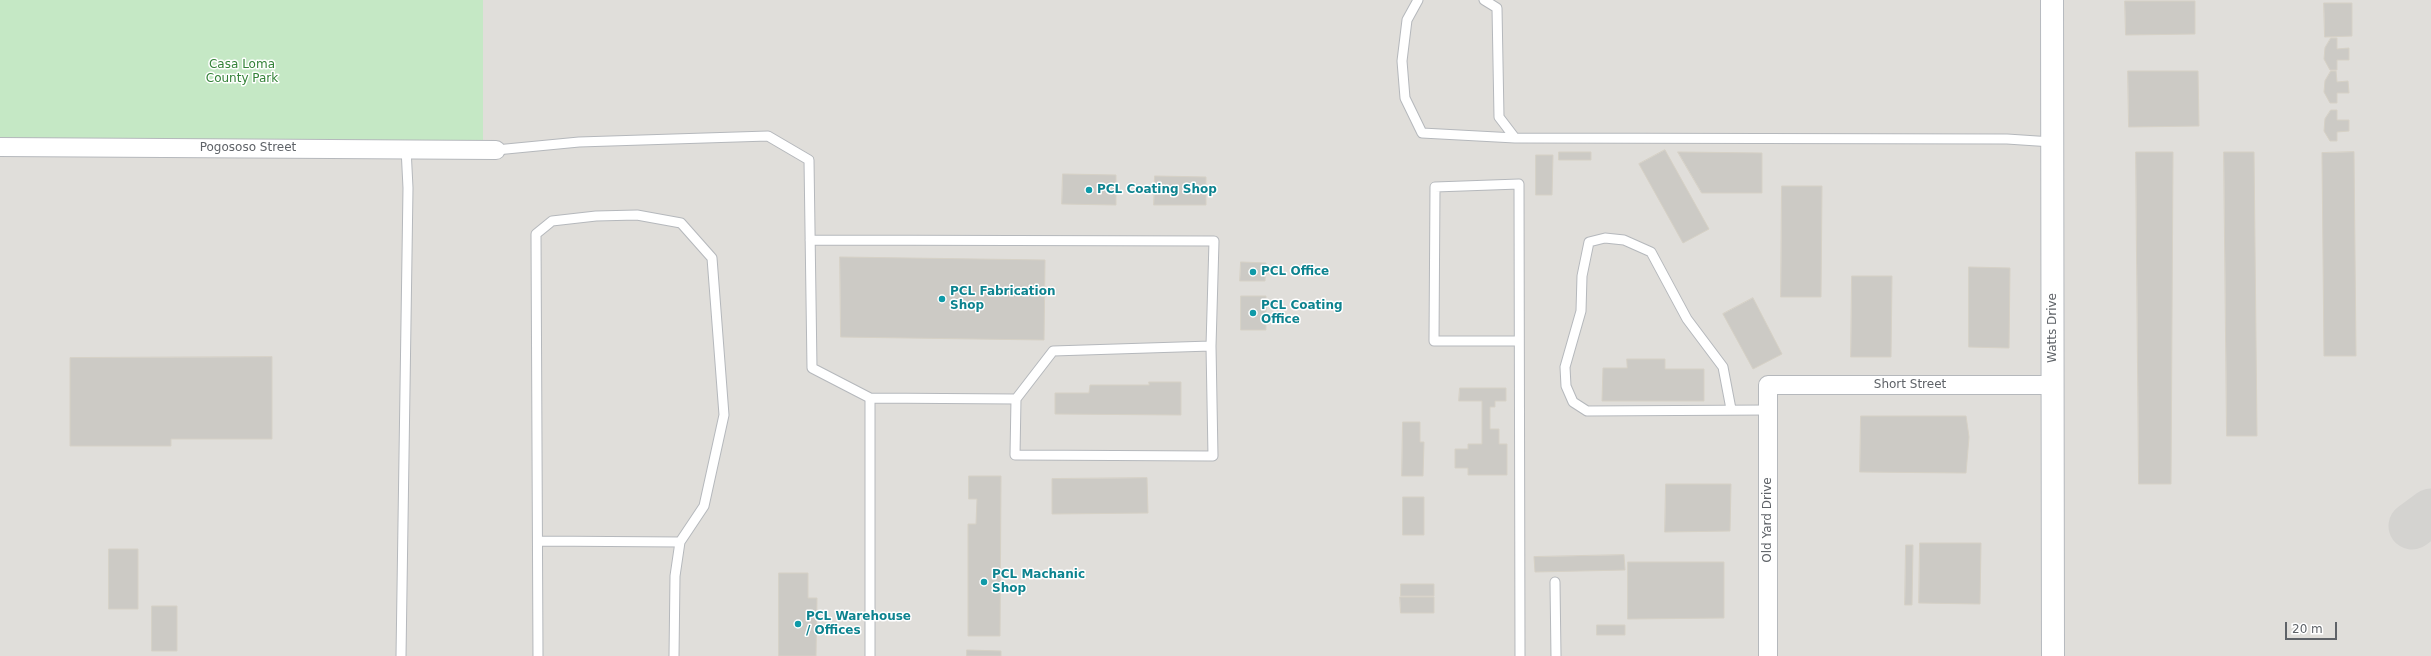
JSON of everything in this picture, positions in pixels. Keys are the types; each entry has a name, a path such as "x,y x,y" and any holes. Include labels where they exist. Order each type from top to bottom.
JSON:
{"street":[{"name":"Watts Drive","path":"2052,0 2053,656"},
{"name":"Pogososo Street","path":"0,147 406,148 496,150"},
{"name":"Short Street","path":"1768,385 2053,385"},
{"name":"Old Yard Drive","path":"1768,385 1768,656"}],"lane":[{"path":"1418,0 1408,20 1402,61 1405,98 1422,133 1515,138 1999,139 2052,142"},
{"path":"1484,0 1497,8 1498,117 1515,138"},
{"path":"496,150 579,142 768,136 809,160 812,368 870,398 1016,399"},
{"path":"401,656 408,188 406,148"},
{"path":"1519,341 1434,341 1435,187 1519,184 1520,656"},
{"path":"538,656 536,234 552,221 596,216 637,215 681,223 712,258 724,415 704,506 680,542 675,576 674,656"},
{"path":"1731,409 1723,367 1687,319 1651,252 1624,240 1605,238 1589,242 1582,276 1581,311 1564,367 1566,386 1573,402 1587,411 1731,409 1768,410"},
{"path":"810,240 1214,241 1212,346 1213,456 1015,455 1016,399 1053,351 1212,346"},
{"path":"870,398 870,656"},
{"path":"538,541 680,542"},
{"path":"1555,582 1556,656"}],"shaded area":[{"path":"483,0 2431,0 2431,656 0,656 0,144 483,143"}],"green space":[{"name":"Casa Loma County Park","path":"0,0 483,0 483,143 0,144"}],"building":[{"path":"2125,1 2195,1 2195,34 2126,35"},
{"path":"2324,3 2352,3 2352,36 2325,37"},
{"path":"2331,38 2337,38 2337,49 2349,48 2349,60 2337,60 2337,70 2330,70 2324,59 2325,48"},
{"path":"2128,71 2198,71 2199,126 2129,127"},
{"path":"2331,71 2336,71 2337,82 2348,81 2349,93 2337,93 2337,103 2330,103 2324,92 2325,81"},
{"path":"2331,110 2337,110 2337,120 2349,120 2349,131 2337,132 2337,141 2330,141 2324,131 2325,119"},
{"path":"1665,150 1709,229 1683,243 1639,164"},
{"path":"1559,152 1591,152 1591,160 1559,160"},
{"path":"1678,152 1762,153 1762,193 1702,193"},
{"path":"2136,152 2173,152 2171,484 2139,484"},
{"path":"2224,152 2254,152 2257,436 2227,436"},
{"path":"2354,152 2356,356 2324,356 2322,153"},
{"path":"1536,155 1553,155 1552,195 1536,195"},
{"name":"PCL Coating Shop","path":"1063,174 1116,175 1116,205 1062,204"},
{"name":"PCL Coating Shop","path":"1155,176 1206,177 1206,205 1154,205"},
{"path":"1782,186 1822,186 1821,297 1781,297"},
{"name":"PCL Fabrication Shop","path":"840,257 1045,260 1044,340 841,337"},
{"name":"PCL Office","path":"1241,262 1266,263 1265,281 1240,281"},
{"path":"1969,267 2010,268 2009,348 1969,347"},
{"path":"1852,276 1892,276 1891,357 1851,357"},
{"name":"PCL Coating Office","path":"1241,296 1266,296 1266,330 1241,330"},
{"path":"1753,298 1782,354 1753,369 1723,314"},
{"path":"272,357 272,439 171,439 171,446 70,446 70,358"},
{"path":"1627,359 1665,359 1665,369 1704,369 1704,401 1602,401 1603,368 1627,368"},
{"path":"1149,382 1181,382 1181,415 1055,414 1055,393 1089,393 1090,385 1149,385"},
{"path":"1460,388 1506,388 1506,401 1495,401 1495,407 1490,407 1490,429 1499,429 1499,444 1507,444 1507,475 1468,475 1468,468 1455,468 1455,449 1468,449 1468,444 1482,444 1482,401 1459,401"},
{"path":"1861,416 1966,416 1969,437 1966,473 1860,472"},
{"path":"1403,422 1420,422 1420,442 1424,442 1423,476 1402,476"},
{"name":"PCL Machanic Shop","path":"969,476 1001,476 1000,636 968,636 968,524 976,524 977,499 969,499"},
{"path":"1147,478 1148,513 1052,514 1052,479"},
{"path":"1666,484 1731,484 1730,531 1665,532"},
{"path":"1403,497 1424,497 1424,535 1403,535"},
{"path":"1920,543 1981,543 1980,604 1919,603"},
{"path":"1906,545 1913,545 1912,605 1905,605"},
{"path":"109,549 138,549 138,609 109,609"},
{"path":"1624,555 1625,570 1535,572 1534,557"},
{"path":"1628,562 1724,562 1724,618 1628,619"},
{"name":"PCL Warehouse / Offices","path":"779,573 808,573 808,598 817,598 816,656 779,656"},
{"path":"1401,584 1434,584 1434,596 1401,596"},
{"path":"1400,597 1434,597 1434,613 1401,613"},
{"path":"152,606 177,606 177,651 152,651"},
{"path":"1597,625 1625,625 1625,635 1597,635"},
{"path":"967,650 1001,651 1001,656 967,656"}],"taxiway":[{"path":"2412,526 2431,512"}],"place":[{"name":"PCL Coating Shop","path":"1089,190"},
{"name":"PCL Office","path":"1253,272"},
{"name":"PCL Fabrication Shop","path":"942,299"},
{"name":"PCL Coating Office","path":"1253,313"},
{"name":"PCL Machanic Shop","path":"984,582"},
{"name":"PCL Warehouse / Offices","path":"798,624"}]}
